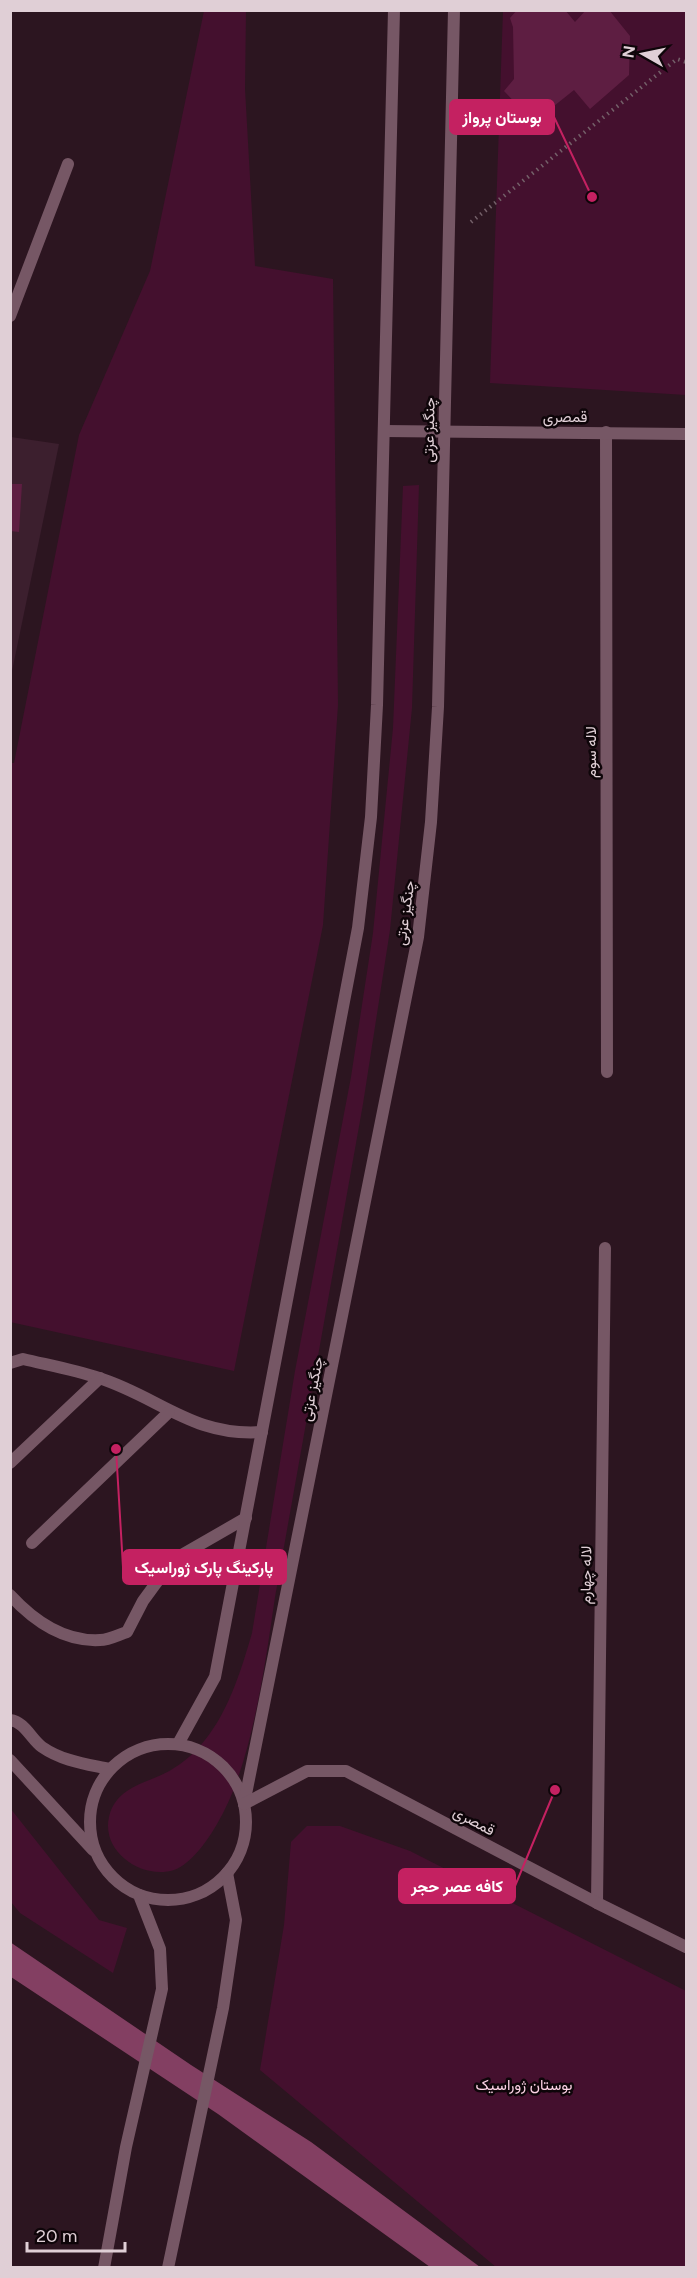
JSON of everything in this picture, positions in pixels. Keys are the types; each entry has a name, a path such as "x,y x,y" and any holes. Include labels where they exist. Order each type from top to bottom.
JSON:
{"street":[{"path":"178,1744 215,1677 361,906 371,817 377,705 394,10"},
{"name":"چنگیز عزتی","path":"244,1804 418,937 431,822 437,719 454,10"},
{"path":"10,316 68,164"},
{"name":"قمصری","path":"384,430 687,434"},
{"name":"لاله سوم","path":"606,432 607,1072"},
{"name":"لاله چهارم","path":"597,1903 605,1248"},
{"path":"10,1363 23,1359 100,1378 169,1412 209,1427 238,1434 262,1432"},
{"path":"10,1463 100,1378"},
{"path":"32,1543 169,1412"},
{"path":"10,1595 36,1622 79,1639 102,1640 127,1632 143,1601 173,1560 246,1518"},
{"path":"10,1719 18,1721 41,1746 67,1760 110,1769"},
{"path":"155,1744 178,1744 201,1750 221,1763 235,1782 244,1804 246,1828 242,1844 227,1873 209,1889 186,1898 162,1900 139,1895 121,1884 105,1870 95,1851 89,1830 91,1808 97,1787 110,1769 130,1752 155,1744"},
{"path":"10,1760 95,1851"},
{"name":"قمصری","path":"244,1804 307,1771 346,1771 597,1903 687,1947"},
{"path":"168,2268 224,2008 236,1920 227,1873"},
{"path":"104,2268 126,2147 162,1989 160,1949 139,1895"}],"path":[{"path":"449,239 677,59 687,62"}],"shaded area":[{"path":"11,437 59,444 11,676"},
{"path":"10,1942 191,2065 311,2142 480,2267 430,2267 218,2114 11,1977"}],"green space":[{"path":"204,11 246,11 245,89 255,266 333,279 338,705 323,925 234,1371 10,1322 11,763 14,763 79,435 150,271"},
{"path":"503,11 686,11 686,395 490,383"},
{"path":"419,485 412,708 390,930 363,1104 255,1714 239,1774 229,1800 213,1830 187,1863 174,1870 149,1871 126,1860 111,1841 108,1830 112,1808 128,1790 180,1764 209,1735 232,1693 252,1633 295,1371 351,1077 373,933 393,728 403,486"},
{"path":"10,1808 99,1920 127,1928 113,1973 20,1913 11,1902"},
{"name":"بوستان ژوراسیک","path":"307,1826 340,1826 410,1851 686,1991 686,2267 496,2267 260,2070 284,1925 291,1842"}],"building":[{"path":"517,10 565,10 575,22 586,10 609,10 630,36 629,75 590,109 574,90 534,122 504,91 514,79 513,27 510,18"},
{"path":"10,484 22,484 19,532 10,531"}],"place":[{"name":"بوستان پرواز","path":"592,197"},
{"name":"پارکینگ پارک ژوراسیک","path":"116,1449"},
{"name":"کافه عصر حجر","path":"555,1790"}]}
